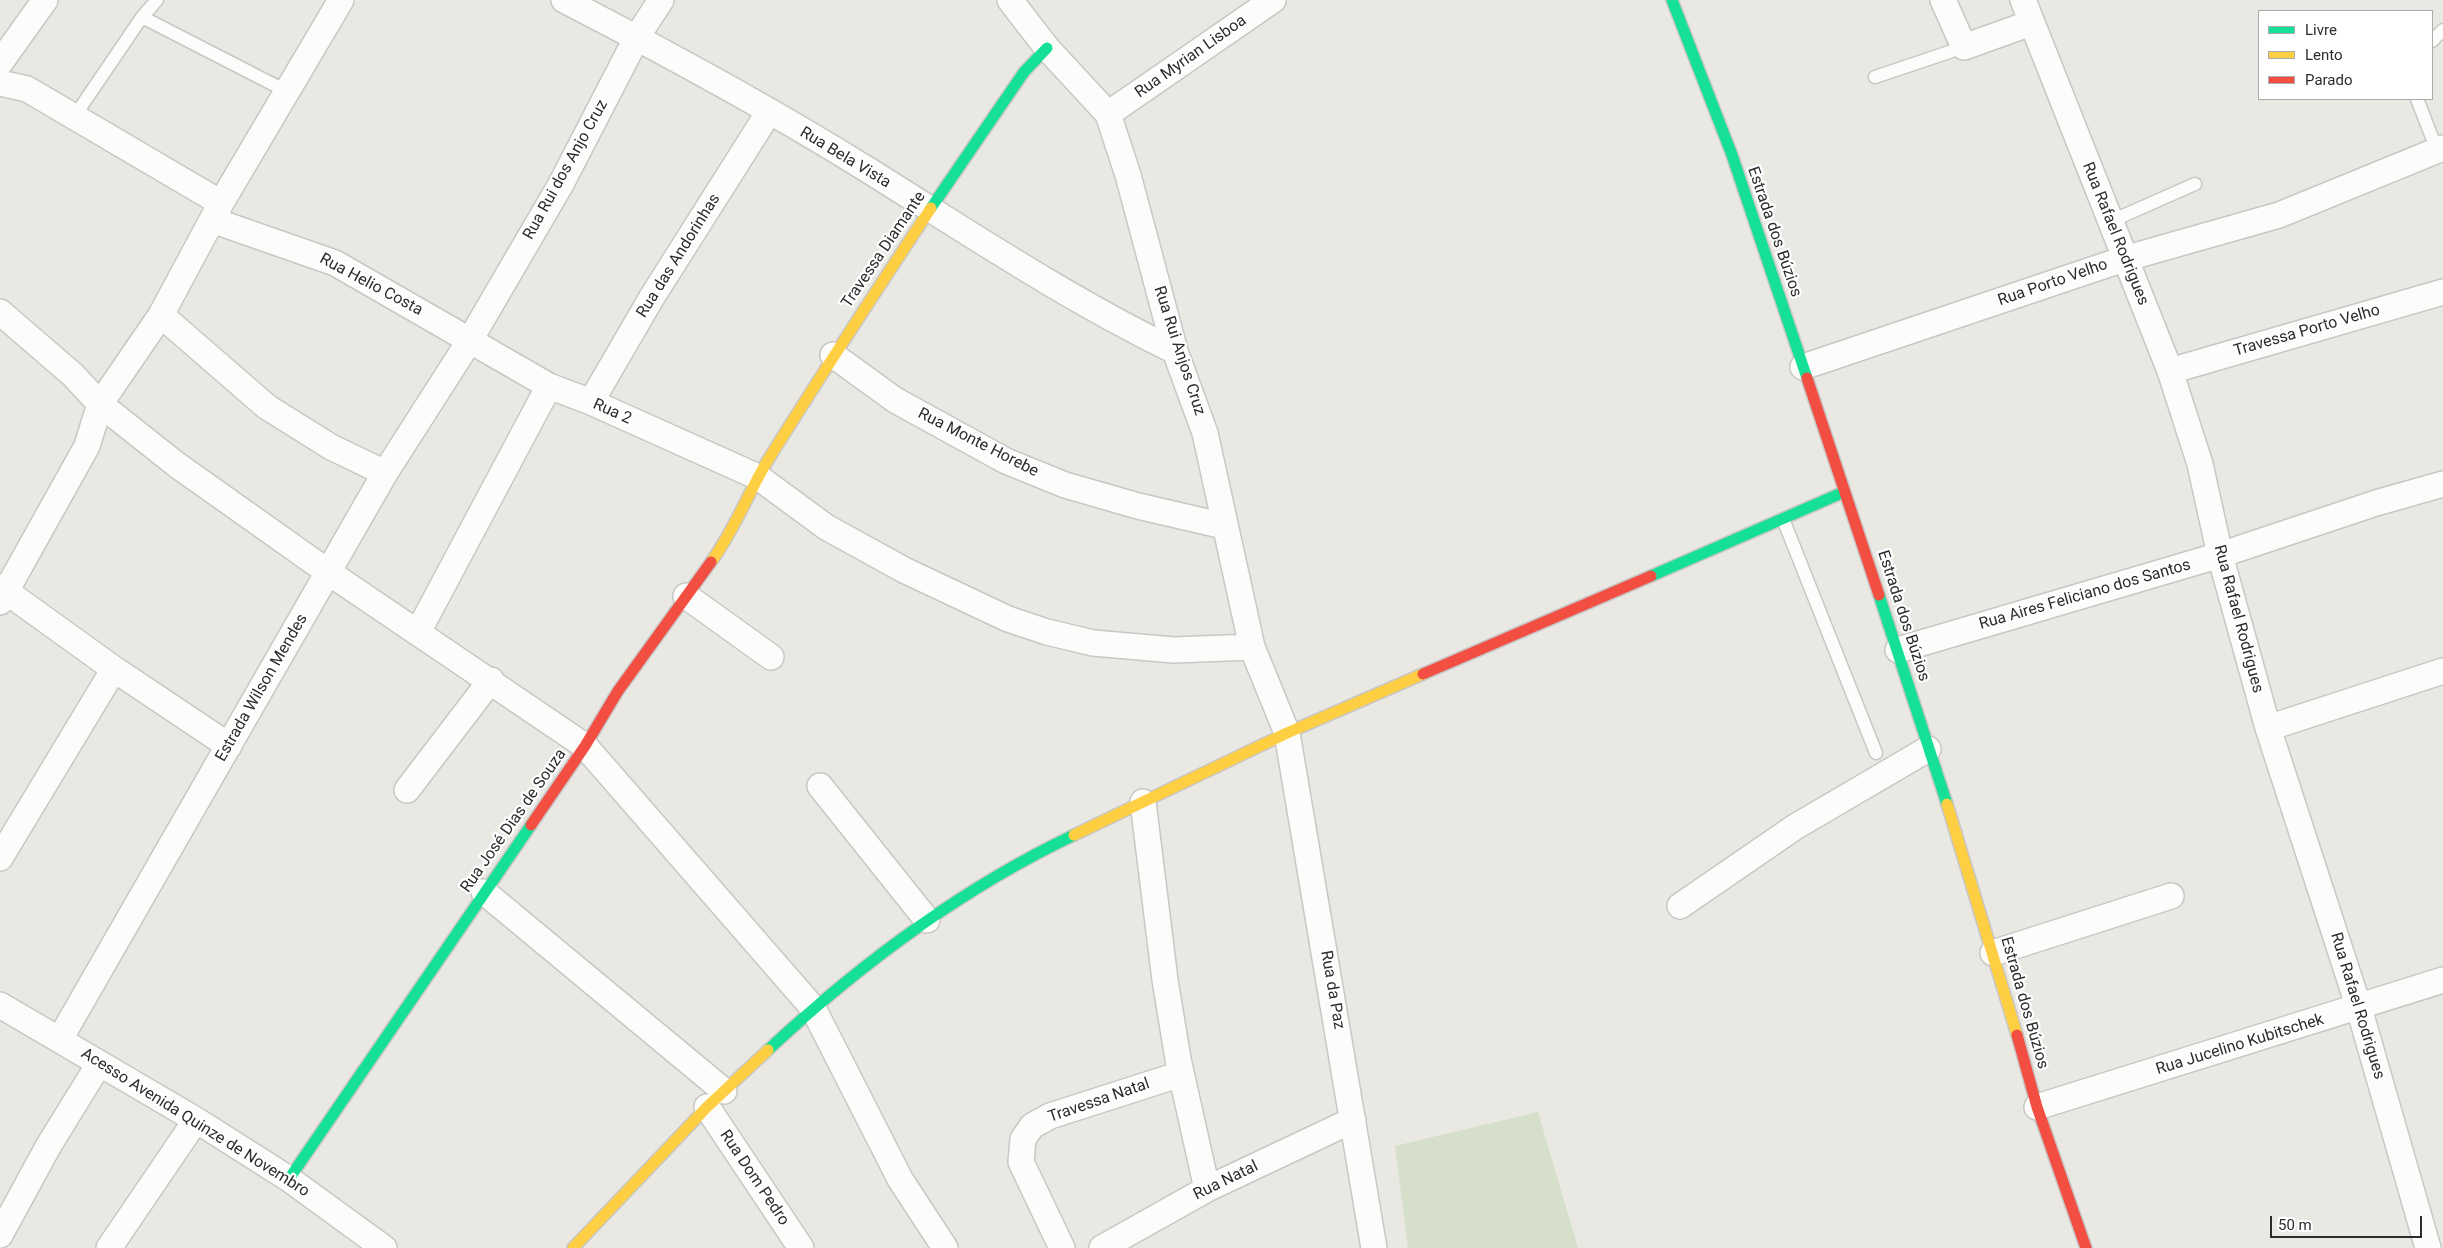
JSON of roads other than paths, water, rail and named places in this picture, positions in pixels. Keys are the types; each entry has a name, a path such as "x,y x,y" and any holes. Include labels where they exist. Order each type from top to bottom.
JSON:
{"street":[{"path":"0,63 45,0"},
{"path":"229,746 2,594 87,446 100,404 161,315 216,212 341,0"},
{"name":"Rua Bela Vista","path":"564,0 638,38 769,112 868,170 930,211 1104,316 1175,351"},
{"name":"Rua Rui dos Anjo Cruz","path":"470,340 561,184 638,38 661,0"},
{"name":"Rua Myrian Lisboa","path":"1108,114 1273,0"},
{"name":"Estrada dos Búzios","path":"1672,0 1732,156 1898,650 1993,953 2037,1107 2086,1248"},
{"path":"1943,0 1964,47 2032,24"},
{"name":"Rua Rafael Rodrigues","path":"2023,0 2124,259 2170,371 2200,464 2220,555 2268,728 2359,1008 2428,1248"},
{"name":"Rua Rui Anjos Cruz","path":"1021,4 1047,48 1108,114 1128,175 1175,351 1205,433 1252,647 1287,733"},
{"name":"Travessa Diamante","path":"758,477 833,355 930,211 1024,72 1047,48"},
{"name":"Rua Helio Costa","path":"0,83 27,90 74,117 216,212 335,263 470,340"},
{"name":"Rua das Andorinhas","path":"591,402 652,297 769,112"},
{"name":"Rua Porto Velho","path":"1803,367 2124,259 2280,215 2441,156"},
{"name":"Travessa Porto Velho","path":"2170,371 2443,292"},
{"path":"0,312 73,375 100,404 177,465 328,572 585,746 813,1008 900,1179 945,1248"},
{"path":"161,315 267,406 331,447 385,473"},
{"name":"Rua 2","path":"470,340 549,386 591,402 758,477 826,527 904,570 1016,622 1093,643 1174,650 1252,647"},
{"name":"Estrada Wilson Mendes","path":"60,1039 385,473 470,340"},
{"name":"Rua Monte Horebe","path":"833,355 895,400 1006,461 1065,485 1138,506 1224,526"},
{"path":"418,632 549,386"},
{"name":"Rua José Dias de Souza","path":"289,1179 585,746 618,691 724,545 758,477"},
{"name":"Rua Aires Feliciano dos Santos","path":"1898,650 2220,555 2376,503 2443,484"},
{"path":"573,1248 715,1099 813,1008 927,920 1015,865 1062,840 1287,733 1844,492"},
{"path":"686,596 771,657"},
{"path":"0,858 114,669"},
{"path":"2268,728 2443,671"},
{"path":"407,790 490,680"},
{"name":"Rua da Paz","path":"1287,733 1374,1248"},
{"path":"1680,906 1795,827 1928,749"},
{"path":"820,786 927,920"},
{"path":"1143,802 1165,980 1181,1074 1208,1189"},
{"name":"Rua Dom Pedro","path":"484,892 715,1099 801,1248"},
{"path":"1993,953 2171,896"},
{"name":"Rua Jucelino Kubitschek","path":"2037,1107 2359,1008 2443,980"},
{"name":"Acesso Avenida Quinze de Novembro","path":"0,1005 196,1120 289,1179 384,1248"},
{"path":"0,1236 49,1145 99,1064"},
{"name":"Travessa Natal","path":"1062,1248 1021,1162 1022,1139 1032,1126 1050,1116 1181,1074"},
{"path":"109,1248 196,1120"},
{"name":"Rua Natal","path":"1102,1248 1208,1189 1353,1120"}],"lane":[{"path":"74,117 142,17 157,0"},
{"path":"142,17 288,92"},
{"path":"2433,40 2443,30"},
{"path":"1875,77 1964,47"},
{"path":"2417,100 2441,156"},
{"path":"2110,222 2195,184"},
{"path":"1783,519 1876,753"}]}
